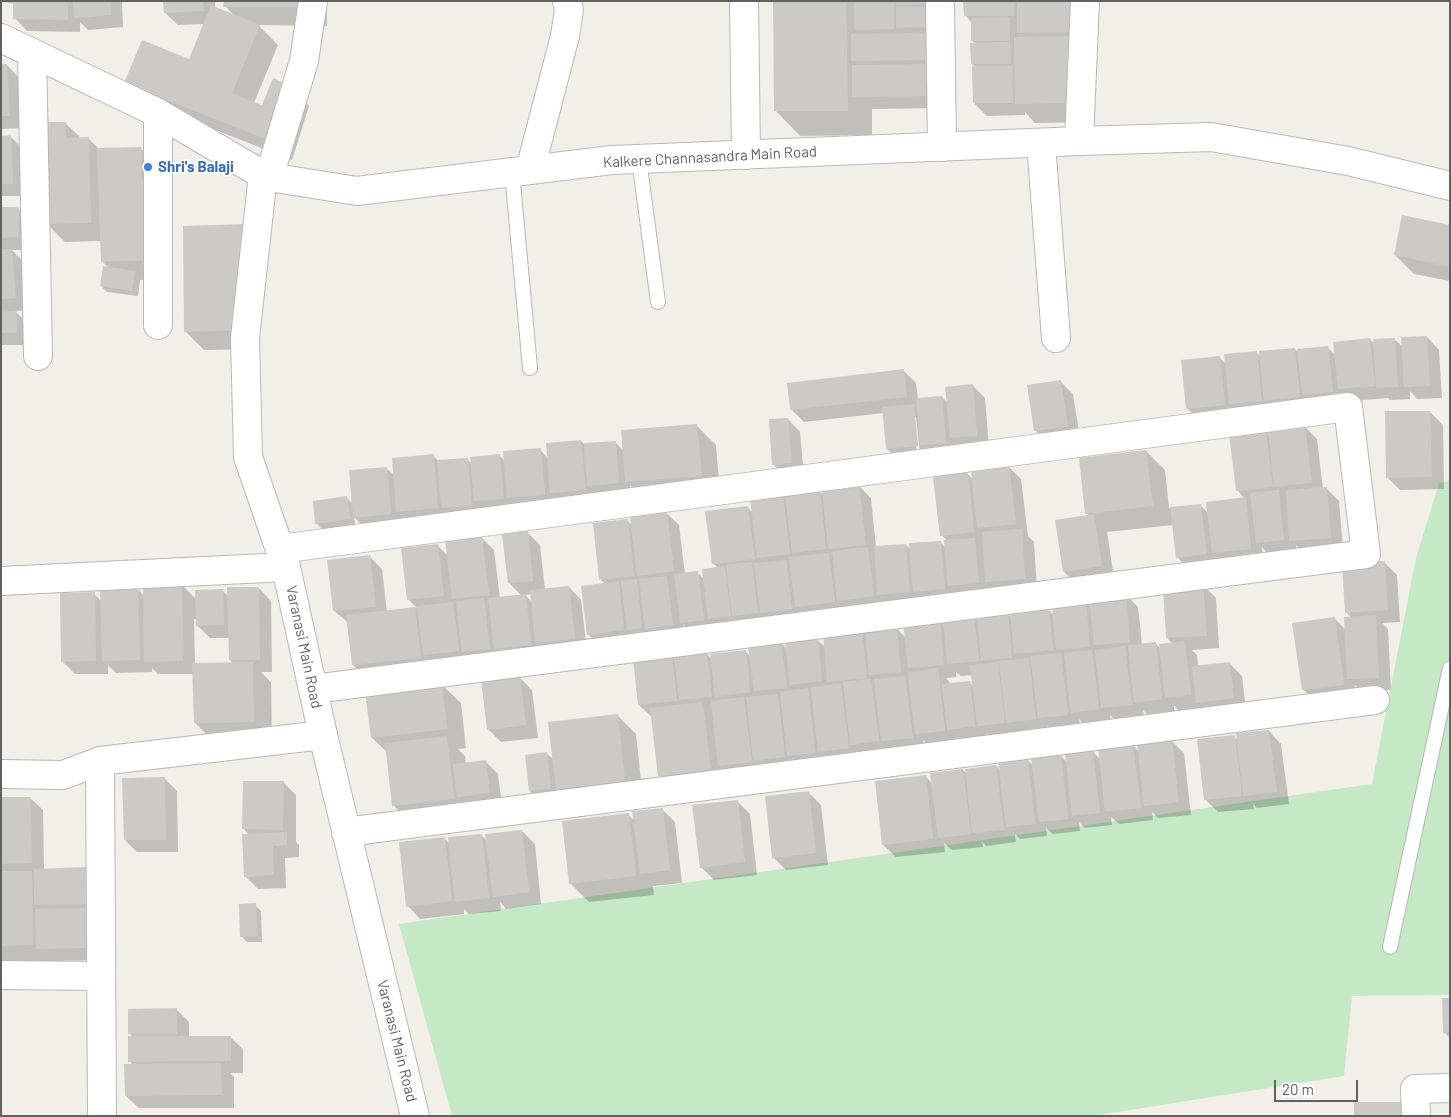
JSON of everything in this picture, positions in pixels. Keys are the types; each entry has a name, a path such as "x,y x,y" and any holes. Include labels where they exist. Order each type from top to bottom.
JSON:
{"street":[{"name":"Varanasi Main Road","path":"313,1 304,61 266,176 245,338 248,457 283,558 323,735 415,1116"},
{"path":"521,171 565,36 569,10 567,1"},
{"path":"744,1 746,155"},
{"path":"940,1 942,148"},
{"path":"1079,141 1085,1"},
{"name":"Kalkere Channasandra Main Road","path":"1,38 158,112 266,176 357,191 612,160 1211,137 1348,161 1450,186"},
{"path":"32,53 38,356"},
{"path":"158,112 158,325"},
{"path":"1041,143 1056,338"},
{"path":"1,582 283,558 1348,407 1366,554 314,689"},
{"path":"346,832 1374,700"},
{"path":"1,774 63,775 100,761 323,735"},
{"path":"100,761 102,1116"},
{"path":"1,975 100,976"},
{"path":"1416,1116 1415,1088 1450,1088"}],"lane":[{"path":"639,159 658,302"},
{"path":"521,171 530,368"},
{"path":"1390,947 1450,668"}],"green space":[{"path":"1450,481 1450,995 1352,996 1344,1076 1092,1116 452,1116 399,924 1372,784 1416,558 1439,483"}],"building":[{"path":"13,1 68,1 68,20 13,19"},
{"path":"73,1 110,1 111,15 74,18"},
{"path":"163,1 203,1 204,11 164,13"},
{"path":"224,1 309,1 308,7 223,7"},
{"path":"773,1 846,1 848,111 774,111"},
{"path":"854,1 894,1 894,29 854,30"},
{"path":"896,1 925,1 925,4 896,5"},
{"path":"963,1 1014,1 1014,16 964,16"},
{"path":"1017,1 1077,1 1077,32 1017,33"},
{"path":"211,5 260,25 232,93 262,105 273,78 291,86 273,142 124,83 142,40 189,59"},
{"path":"896,7 926,7 926,27 896,28"},
{"path":"1010,17 1010,41 971,41 971,18"},
{"path":"927,33 927,60 851,61 851,34"},
{"path":"1074,36 1075,103 1015,104 1014,37"},
{"path":"1010,42 1011,64 971,64 970,43"},
{"path":"1,64 7,64 10,116 1,116"},
{"path":"928,64 928,96 852,97 852,65"},
{"path":"972,66 1012,66 1013,103 973,103"},
{"path":"43,122 66,122 66,138 89,137 91,223 45,224"},
{"path":"11,135 13,184 1,184 1,136"},
{"path":"141,147 142,180 149,180 152,260 101,262 97,148"},
{"path":"1,207 19,207 19,237 1,238"},
{"path":"1402,215 1450,225 1450,267 1394,255"},
{"path":"248,224 240,330 184,332 183,226"},
{"path":"1,249 12,249 16,298 1,299"},
{"path":"103,266 135,271 132,291 100,286"},
{"path":"17,311 17,333 1,333 1,312"},
{"path":"1427,336 1430,386 1404,387 1401,337"},
{"path":"1370,338 1375,386 1338,389 1333,342"},
{"path":"1395,338 1398,387 1376,388 1373,339"},
{"path":"1328,346 1333,392 1302,395 1297,349"},
{"path":"1295,348 1300,397 1264,401 1259,351"},
{"path":"1257,351 1262,401 1229,404 1224,354"},
{"path":"1220,356 1225,405 1186,409 1181,360"},
{"path":"904,369 907,397 790,410 787,383"},
{"path":"1061,380 1068,426 1034,431 1027,385"},
{"path":"973,384 977,436 950,438 945,387"},
{"path":"942,396 946,443 920,445 916,398"},
{"path":"914,404 918,446 886,449 882,407"},
{"path":"1385,411 1430,411 1432,477 1386,478"},
{"path":"788,418 792,463 772,465 769,419"},
{"path":"697,424 702,476 625,482 621,430"},
{"path":"1305,425 1312,483 1274,487 1268,429"},
{"path":"1266,429 1273,487 1236,491 1229,434"},
{"path":"581,440 586,490 550,493 546,443"},
{"path":"616,441 619,483 587,486 584,443"},
{"path":"541,448 545,495 507,498 503,451"},
{"path":"1146,450 1153,506 1085,514 1079,458"},
{"path":"434,454 438,508 396,512 392,458"},
{"path":"500,454 504,499 474,501 470,457"},
{"path":"468,458 472,506 441,508 437,460"},
{"path":"1009,465 1016,524 977,528 971,469"},
{"path":"387,467 391,514 353,518 349,470"},
{"path":"968,472 974,532 940,536 933,477"},
{"path":"859,485 866,545 828,549 822,489"},
{"path":"1327,487 1331,538 1289,541 1286,490"},
{"path":"1279,490 1284,540 1256,543 1250,493"},
{"path":"820,491 826,549 792,553 785,495"},
{"path":"783,493 790,554 757,558 750,497"},
{"path":"347,496 350,519 315,524 313,501"},
{"path":"1246,497 1251,549 1212,553 1206,502"},
{"path":"1201,504 1207,554 1176,558 1170,507"},
{"path":"748,506 755,559 712,564 705,511"},
{"path":"667,512 674,571 637,576 630,516"},
{"path":"1094,514 1102,566 1063,572 1055,520"},
{"path":"628,519 634,576 599,580 593,523"},
{"path":"1022,529 1025,579 985,582 982,532"},
{"path":"528,531 533,581 508,583 502,534"},
{"path":"482,536 489,595 452,599 445,539"},
{"path":"975,538 979,583 948,586 944,540"},
{"path":"941,541 945,589 913,592 909,543"},
{"path":"438,544 444,596 407,600 401,548"},
{"path":"906,544 910,592 877,595 874,546"},
{"path":"868,547 874,596 837,601 832,551"},
{"path":"829,553 835,602 795,607 789,557"},
{"path":"370,555 376,607 333,611 327,560"},
{"path":"786,560 792,609 760,613 754,563"},
{"path":"1385,561 1388,610 1345,613 1342,564"},
{"path":"752,562 758,613 732,616 726,565"},
{"path":"725,566 731,616 708,619 702,569"},
{"path":"698,571 704,620 680,623 674,574"},
{"path":"667,576 673,625 645,629 639,579"},
{"path":"637,579 642,628 627,630 621,581"},
{"path":"619,581 624,630 587,635 581,586"},
{"path":"182,583 183,661 144,662 143,584"},
{"path":"1203,584 1207,636 1166,638 1163,587"},
{"path":"569,586 575,639 535,643 530,590"},
{"path":"227,587 259,587 260,660 229,660"},
{"path":"138,588 140,660 102,661 100,589"},
{"path":"223,589 224,625 196,626 195,590"},
{"path":"95,592 96,661 61,662 60,593"},
{"path":"1126,593 1130,642 1094,645 1089,596"},
{"path":"526,594 531,645 494,649 488,598"},
{"path":"484,598 490,649 462,652 456,601"},
{"path":"1086,599 1090,647 1056,650 1052,603"},
{"path":"453,602 459,651 423,655 417,606"},
{"path":"415,607 421,658 352,665 346,615"},
{"path":"1049,607 1053,650 1014,654 1010,611"},
{"path":"1008,611 1012,658 981,660 977,614"},
{"path":"974,615 979,661 947,664 943,618"},
{"path":"1376,615 1379,678 1347,679 1344,617"},
{"path":"1335,617 1344,685 1302,690 1292,623"},
{"path":"940,618 944,665 908,668 903,621"},
{"path":"897,627 901,672 869,675 865,630"},
{"path":"862,629 867,678 827,682 823,632"},
{"path":"818,638 822,681 790,685 785,642"},
{"path":"781,641 787,688 754,691 748,645"},
{"path":"1185,641 1191,695 1165,698 1159,644"},
{"path":"1156,642 1162,699 1134,703 1128,645"},
{"path":"1125,646 1132,705 1101,708 1095,650"},
{"path":"746,650 750,692 715,697 710,654"},
{"path":"1092,650 1099,709 1071,713 1064,653"},
{"path":"707,653 712,697 679,700 674,657"},
{"path":"1061,653 1068,715 1038,718 1030,656"},
{"path":"672,654 677,701 638,705 633,659"},
{"path":"1029,658 1036,719 1006,723 999,661"},
{"path":"253,662 254,722 194,723 192,663"},
{"path":"998,662 1005,723 977,726 970,665"},
{"path":"1230,662 1234,698 1196,703 1192,666"},
{"path":"938,668 945,731 915,734 908,672"},
{"path":"520,676 526,725 487,730 481,680"},
{"path":"905,676 913,738 881,741 874,679"},
{"path":"871,679 879,741 850,745 843,682"},
{"path":"970,681 975,726 947,730 942,684"},
{"path":"442,683 447,729 371,738 365,692"},
{"path":"841,684 849,748 818,752 811,687"},
{"path":"808,688 815,753 787,756 780,692"},
{"path":"778,694 785,757 753,761 746,697"},
{"path":"744,697 752,762 718,766 711,701"},
{"path":"703,702 711,770 658,776 650,708"},
{"path":"618,714 625,781 556,789 548,722"},
{"path":"1269,730 1277,792 1243,796 1236,733"},
{"path":"1235,735 1242,796 1204,800 1197,739"},
{"path":"447,736 454,799 392,806 385,743"},
{"path":"1172,739 1179,802 1144,806 1137,742"},
{"path":"1133,744 1141,808 1105,812 1098,748"},
{"path":"1093,750 1100,813 1072,816 1065,753"},
{"path":"547,752 551,788 529,791 525,755"},
{"path":"1061,754 1068,819 1039,822 1031,757"},
{"path":"1028,759 1035,824 1006,827 998,762"},
{"path":"486,760 490,793 457,797 453,764"},
{"path":"996,765 1004,830 972,833 965,769"},
{"path":"963,769 971,834 938,838 930,773"},
{"path":"926,775 933,839 882,845 875,781"},
{"path":"165,777 166,840 124,840 122,778"},
{"path":"243,781 284,781 283,830 242,829"},
{"path":"809,791 816,853 772,858 765,796"},
{"path":"1,797 30,797 32,863 1,864"},
{"path":"738,800 745,862 700,868 692,805"},
{"path":"663,808 670,870 640,874 632,811"},
{"path":"629,813 636,876 569,884 562,821"},
{"path":"522,830 529,892 493,897 485,834"},
{"path":"287,832 287,845 273,846 274,875 244,877 242,834"},
{"path":"482,834 489,898 455,902 448,837"},
{"path":"445,837 452,901 406,907 399,842"},
{"path":"86,867 86,904 34,905 34,869"},
{"path":"1,871 32,871 33,945 1,946"},
{"path":"256,903 257,936 240,937 239,904"},
{"path":"87,908 88,948 36,949 35,909"},
{"path":"1442,998 1450,998 1450,1033 1443,1033"},
{"path":"177,1008 177,1034 128,1034 128,1009"},
{"path":"128,1036 231,1036 231,1061 128,1062"},
{"path":"221,1063 222,1095 125,1096 124,1064"},
{"path":"1354,1102 1408,1102 1408,1116 1354,1116"}],"place":[{"name":"Shri's Balaji","path":"148,167"}]}
